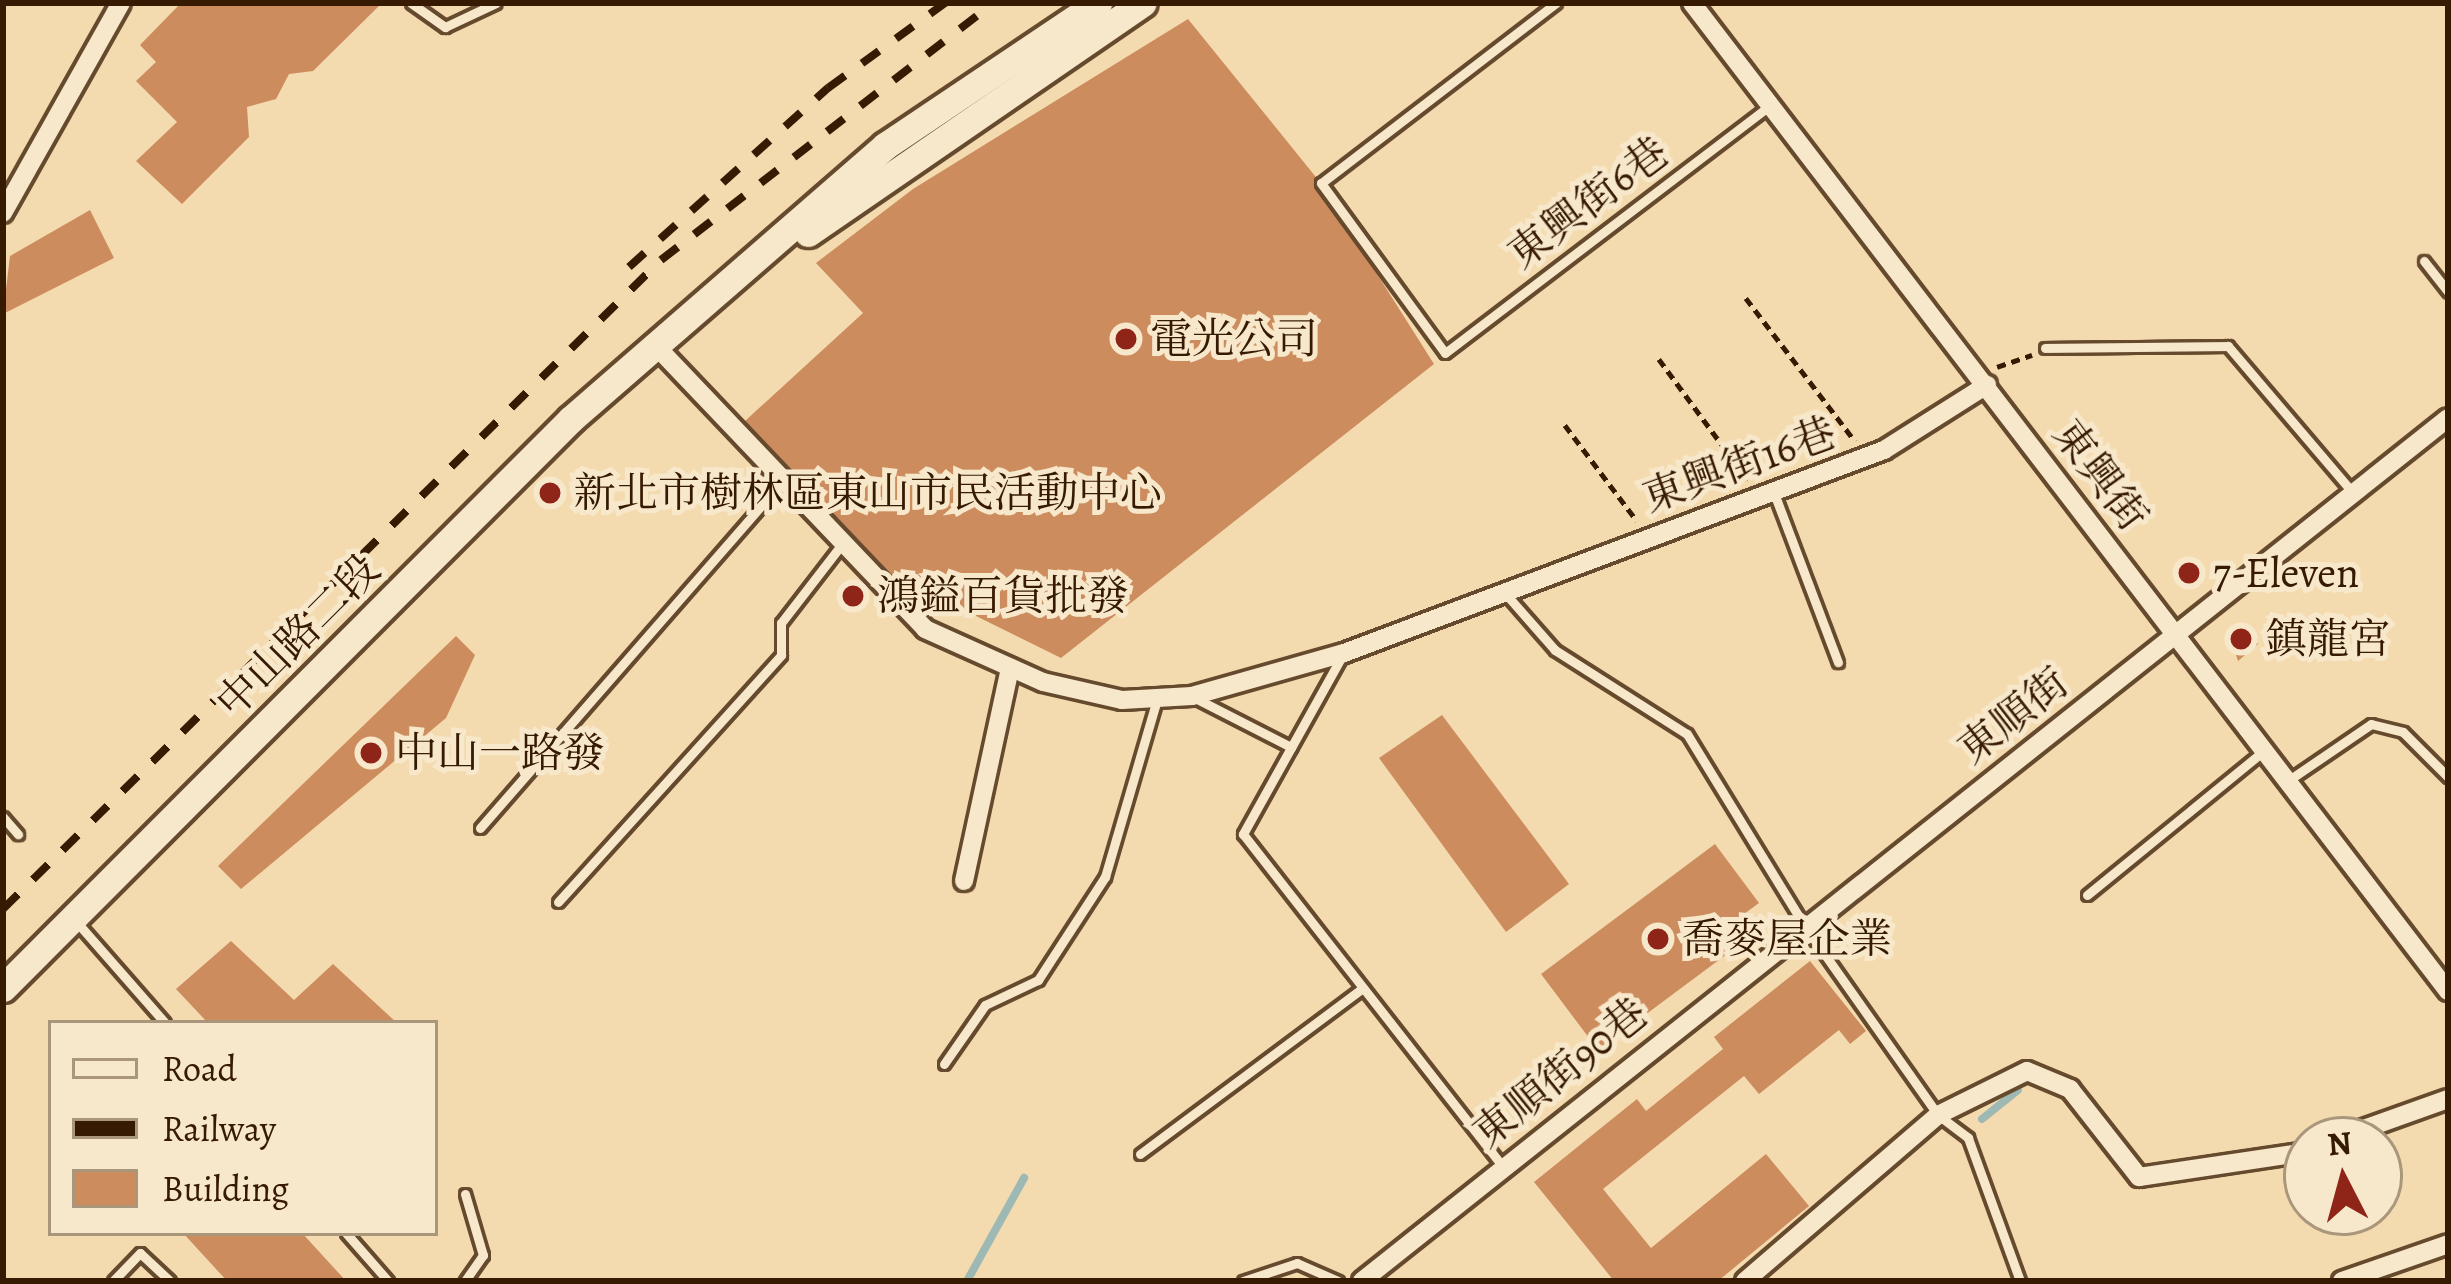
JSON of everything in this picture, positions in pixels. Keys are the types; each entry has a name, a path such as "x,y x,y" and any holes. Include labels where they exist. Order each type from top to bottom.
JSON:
{"main road":[{"name":"中山路二段","path":"3,988 655,345 885,146 1098,3"},
{"name":"中山路二段","path":"655,345 1143,3"}],"street":[{"path":"3,213 121,3"},
{"name":"東興街","path":"1692,3 1985,381 2261,753 2448,991"},
{"name":"東興街16巷","path":"655,345 839,548 926,629 1010,668 1122,700 1192,696 1344,653 1867,457 1985,381"},
{"name":"東順街","path":"1804,925 2448,418"},
{"path":"964,881 1010,668"},
{"name":"東順街90巷","path":"1362,1281 1804,925"},
{"path":"1745,1281 1938,1115 2027,1071 2070,1090 2139,1178 2283,1156"},
{"path":"2400,1116 2448,1099"},
{"path":"2342,1281 2448,1244"}],"lane":[{"path":"411,3 445,27 496,3"},
{"name":"東興街6巷","path":"1556,3 1321,183 1445,352 1771,105"},
{"path":"2424,261 2448,292"},
{"path":"2044,348 2228,346 2353,493"},
{"path":"480,828 780,484"},
{"path":"1767,494 1838,662"},
{"path":"558,902 781,655 781,623 839,548"},
{"path":"1504,592 1556,650 1687,734 1804,925 1938,1115 1968,1138 2020,1281"},
{"path":"1344,653 1243,834 1502,1165"},
{"path":"1192,696 1292,747"},
{"path":"944,1064 985,1005 1038,980 1105,877 1157,698"},
{"path":"2285,782 2371,724 2403,733 2448,777"},
{"path":"2087,895 2261,753"},
{"path":"3,817 18,834"},
{"path":"74,919 162,1020"},
{"path":"1140,1154 1363,988"},
{"path":"465,1194 483,1255 465,1281"},
{"path":"349,1236 388,1281"},
{"path":"113,1281 140,1253 170,1281"},
{"path":"1243,1281 1297,1263 1338,1281"}],"path":[{"path":"1746,298 1867,457"},
{"path":"1985,381 2044,348"},
{"path":"1659,359 1767,494"},
{"path":"1565,425 1649,536"}],"building":[{"path":"181,3 382,3 313,71 289,74 276,99 247,107 249,137 182,204 136,161 177,122 136,81 156,62 140,45"},
{"name":"電光公司","path":"1188,19 1315,176 1434,364 1061,658 891,574 745,421 863,313 816,263 913,189"},
{"path":"90,210 114,258 3,314 10,256"},
{"name":"鎮龍宮","path":"2242,626 2258,644 2238,661 2229,633"},
{"name":"中山一路發","path":"456,636 475,655 446,718 241,889 218,866"},
{"path":"1442,715 1569,884 1506,932 1379,758"},
{"name":"喬麥屋企業","path":"1715,844 1759,903 1722,930 1735,948 1598,1050 1541,974"},
{"path":"231,941 294,1000 333,964 394,1020 205,1020 176,989"},
{"path":"1810,961 1866,1031 1850,1044 1839,1030 1759,1094 1744,1076 1603,1189 1651,1248 1766,1154 1809,1206 1718,1281 1614,1281 1534,1182 1637,1099 1646,1111 1723,1049 1714,1037"},
{"path":"186,1236 305,1236 346,1281 227,1281"}],"waterway":[{"path":"1982,1119 2018,1090"},
{"path":"967,1281 1024,1178"}],"railway":[{"path":"629,267 828,88 945,3"},
{"path":"3,909 661,260 993,3"}],"place":[{"name":"電光公司","path":"1126,339"},
{"name":"新北市樹林區東山市民活動中心","path":"550,493"},
{"name":"7-Eleven","path":"2189,573"},
{"name":"鴻鎰百貨批發","path":"853,596"},
{"name":"鎮龍宮","path":"2241,639"},
{"name":"中山一路發","path":"371,753"},
{"name":"喬麥屋企業","path":"1658,939"}]}
